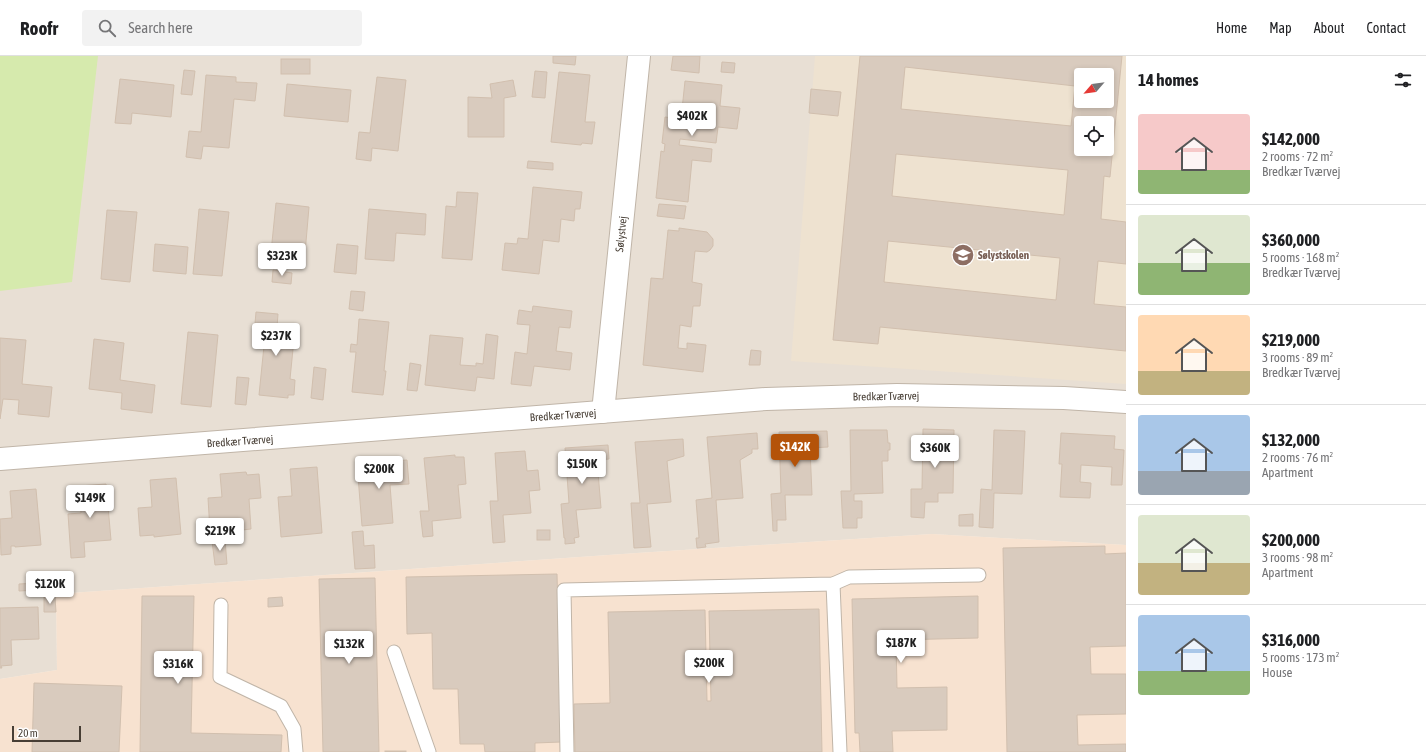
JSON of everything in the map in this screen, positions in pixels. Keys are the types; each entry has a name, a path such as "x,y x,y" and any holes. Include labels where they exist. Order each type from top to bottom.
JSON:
{"street":[{"name":"Sølystvej","path":"603,412 639,56"},
{"name":"Bredkær Tværvej","path":"0,459 766,399 897,395 1064,398 1126,402"}],"lane":[{"path":"567,752 564,590 833,584 849,578 979,575"},
{"path":"833,584 840,752"},
{"path":"222,605 220,677 281,706 294,729 296,752"},
{"path":"394,652 429,752"}],"shaded area":[{"path":"0,56 1126,56 1126,545 932,534 637,553 56,594 57,670 0,679"},
{"name":"Sølystskolen","path":"815,56 1126,56 1126,384 791,361"},
{"path":"932,534 1126,545 1126,752 0,752 0,679 57,670 56,594 637,553"}],"green space":[{"path":"0,56 98,56 72,282 0,291"}],"building":[{"path":"553,56 576,56 575,65 553,63"},
{"path":"673,56 700,56 699,73 671,70"},
{"path":"860,56 1122,56 1114,137 1114,116 1074,116 1074,156 1112,156 1110,177 1104,176 1101,219 1126,222 1126,264 1098,261 1094,304 1126,307 1126,351 880,327 878,344 833,340","holes":["905,67 1074,86 1074,68 1114,68 1114,108 1074,108 1074,96 1071,126 901,109","896,154 1068,170 1064,215 892,196","888,241 1060,258 1056,300 884,282"]},
{"path":"281,59 310,59 310,74 281,74"},
{"path":"722,62 735,63 734,73 721,72"},
{"path":"184,70 195,71 192,95 181,94"},
{"path":"535,71 547,72 545,98 532,97"},
{"path":"559,72 590,75 585,122 595,122 592,144 582,143 581,145 551,142"},
{"path":"206,75 236,77 236,82 257,83 255,101 234,99 229,148 203,146 201,159 186,157 189,131 201,132"},
{"path":"377,77 406,80 398,151 372,148 371,161 356,159 359,132 370,133"},
{"path":"120,79 174,85 171,117 132,113 131,124 115,123"},
{"path":"513,80 516,96 504,98 504,137 468,137 468,97 492,98 490,84"},
{"path":"685,81 722,85 720,106 740,108 737,129 718,127 716,143 680,139 679,145 712,149 711,162 692,160 688,202 656,198 661,151 664,152 665,144 662,143 665,117 681,119"},
{"path":"287,84 351,90 348,122 284,116"},
{"path":"811,89 841,92 838,116 809,113"},
{"path":"528,161 553,163 553,170 527,168"},
{"path":"533,187 582,192 580,209 575,209 574,221 561,219 559,242 543,240 539,274 502,270 505,243 517,244 518,238 528,239"},
{"path":"457,192 478,193 472,260 442,258 446,206 456,207"},
{"path":"276,203 309,207 304,265 270,262"},
{"path":"659,204 686,206 684,219 657,216"},
{"path":"199,209 229,212 222,276 193,274"},
{"path":"369,209 426,214 425,235 396,233 394,261 365,259"},
{"path":"107,210 137,212 130,282 101,279"},
{"path":"679,228 707,232 713,239 713,246 707,252 695,251 692,282 702,284 700,306 693,306 691,327 680,325 678,348 687,349 687,343 706,345 703,372 643,365 651,278 663,279 668,230 679,231"},
{"path":"155,244 188,247 186,274 153,271"},
{"path":"337,244 358,246 356,274 334,272"},
{"path":"273,270 292,273 291,284 272,282"},
{"path":"351,291 365,292 363,311 349,309"},
{"path":"533,306 572,311 570,328 559,327 556,351 572,353 570,370 534,366 531,386 511,384 515,352 527,354 530,325 517,324 519,310 532,312"},
{"path":"256,312 278,314 277,327 295,329 290,379 295,380 294,395 288,395 288,398 259,395 265,336 254,335"},
{"path":"359,319 389,322 383,395 352,392 356,352 350,352 351,344 357,345"},
{"path":"188,332 218,335 211,407 181,404"},
{"path":"486,334 498,336 494,379 477,377 475,391 425,385 430,335 463,338 460,365 476,366 476,363 483,364"},
{"path":"0,338 26,340 22,384 52,387 49,417 18,414 19,400 3,399 0,419"},
{"path":"94,339 124,343 120,380 155,385 152,413 121,409 122,393 89,389"},
{"path":"751,350 761,351 760,365 749,365"},
{"path":"410,363 421,365 417,391 407,390"},
{"path":"314,367 326,369 323,400 311,398"},
{"path":"237,377 249,378 246,405 235,404"},
{"path":"923,429 954,430 953,493 938,493 938,502 925,502 924,518 911,517 911,489 922,489"},
{"path":"850,430 887,430 890,450 888,450 888,461 882,461 883,493 854,494 854,501 862,501 862,518 857,518 857,528 843,528 841,491 851,491"},
{"path":"994,430 1025,431 1022,494 994,493 993,528 979,527 981,489 992,490"},
{"path":"827,431 828,447 810,448 812,495 785,495 786,520 777,520 777,531 773,531 771,494 781,493 779,432"},
{"path":"757,433 758,449 752,449 752,453 740,460 743,498 716,500 719,542 705,544 706,547 697,548 696,538 699,538 696,500 712,498 707,437"},
{"path":"1061,433 1115,436 1114,449 1124,450 1122,485 1111,485 1112,467 1081,465 1080,482 1091,483 1090,498 1060,497 1062,464 1059,464"},
{"path":"683,439 684,456 667,461 671,502 647,504 651,547 634,548 631,503 640,503 635,442"},
{"path":"608,445 609,459 597,460 601,508 576,510 579,537 574,538 575,543 565,544 561,504 569,503 565,448"},
{"path":"525,451 527,471 538,470 540,490 529,491 531,513 503,515 505,542 493,543 490,501 498,501 495,453"},
{"path":"455,455 455,457 464,457 466,484 458,485 461,518 432,521 433,536 423,537 420,511 429,511 424,458"},
{"path":"407,460 409,484 390,485 393,523 362,526 357,464"},
{"path":"317,467 322,533 281,537 278,497 292,496 290,469"},
{"path":"246,472 247,475 259,474 261,498 249,499 251,529 224,532 224,529 210,531 208,498 222,497 220,474"},
{"path":"176,478 181,534 154,537 154,535 140,536 138,508 152,507 150,480"},
{"path":"106,484 111,540 84,542 85,557 71,558 68,514 81,513 79,486"},
{"path":"36,489 41,545 11,546 11,554 1,555 0,519 12,518 10,491"},
{"path":"973,514 973,526 959,526 959,515"},
{"path":"537,530 550,530 550,540 537,540"},
{"path":"363,531 364,546 374,545 375,568 355,569 352,532"},
{"path":"225,540 227,564 215,565 212,541"},
{"path":"1105,546 1105,554 1126,553 1126,646 1090,647 1091,674 1126,674 1126,714 1077,715 1078,745 1126,744 1126,752 1007,752 1003,548"},
{"path":"557,574 561,742 535,743 535,752 485,752 484,744 460,744 458,689 433,689 432,633 407,634 406,577"},
{"path":"375,578 379,752 323,752 319,579"},
{"path":"37,583 37,590 19,591 19,584"},
{"path":"142,596 194,596 191,733 282,735 281,752 140,752"},
{"path":"978,596 978,638 896,640 897,688 947,687 947,730 892,731 893,752 860,752 859,733 855,733 852,599"},
{"path":"44,597 55,597 56,612 44,612"},
{"path":"282,597 283,606 268,607 268,598"},
{"path":"38,607 39,639 11,640 12,665 1,666 2,668 0,668 0,608"},
{"path":"819,609 822,752 575,752 574,704 610,703 608,612 705,610 707,701 711,701 709,611"},
{"path":"34,683 122,686 119,752 32,752"},
{"path":"406,751 406,752 385,752"}],"place":[{"name":"Sølystskolen","path":"963,255"}]}
